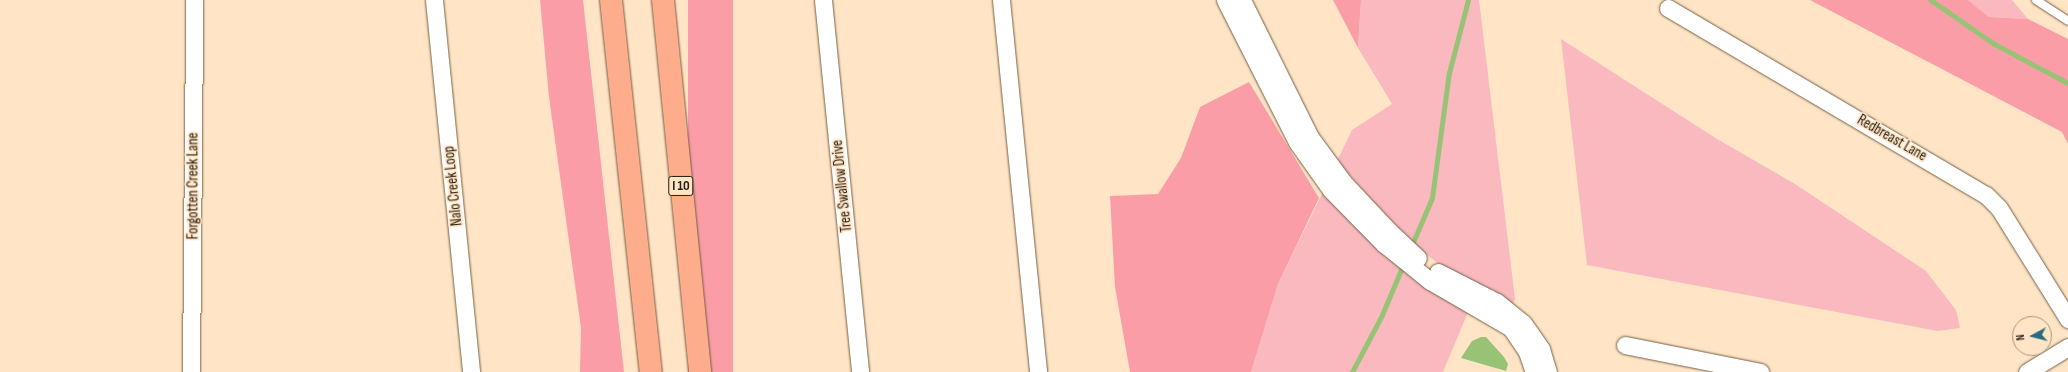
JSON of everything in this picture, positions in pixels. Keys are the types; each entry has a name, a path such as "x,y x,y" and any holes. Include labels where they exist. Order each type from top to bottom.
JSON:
{"highway":[{"path":"611,0 651,372"},
{"name":"I 10","path":"663,0 700,372"}],"street":[{"name":"Forgotten Creek Lane","path":"191,372 194,0"},
{"name":"Nalo Creek Loop","path":"434,0 471,372"},
{"name":"Tree Swallow Drive","path":"823,0 860,372"},
{"path":"1001,0 1038,372"},
{"path":"1225,0 1310,137 1387,238 1432,276 1511,328 1527,352 1534,372"},
{"path":"1242,0 1262,59"},
{"name":"Redbreast Lane","path":"1668,8 1986,195 1999,208 2068,319"},
{"path":"1432,276 1512,312 1532,334 1541,349 1548,372"},
{"path":"1625,345 1760,372"},
{"path":"2027,372 2068,347"}],"lane":[{"path":"2036,0 2068,21"}],"shaded area":[{"path":"540,0 583,0 624,372 580,372 581,328 549,97"},
{"path":"688,0 733,0 733,372 688,372"},
{"path":"1333,0 1361,0 1358,48"},
{"path":"1361,0 1479,0 1515,299 1513,304 1440,265 1417,247 1396,227 1337,161 1352,130 1392,104 1358,48"},
{"path":"1810,0 1968,0 1989,17 2028,19 2068,39 2068,144 2062,132"},
{"path":"1968,0 2012,0 2028,19 1989,17"},
{"path":"1561,39 1717,139 1795,184 1926,271 1956,310 1960,328 1938,331 1587,265"},
{"path":"1249,82 1319,198 1278,284 1251,372 1130,372 1115,287 1110,196 1158,194 1181,158 1200,107"},
{"path":"1323,192 1383,254 1418,283 1468,312 1443,372 1251,372 1278,284"},
{"path":"1481,337 1486,337 1504,357 1508,364 1506,371 1461,358 1472,341"}],"waterway":[{"path":"1411,247 1432,198 1449,73 1468,0"},
{"path":"1931,0 1993,43 2068,83"},
{"path":"1352,372 1382,315 1404,263"}]}
